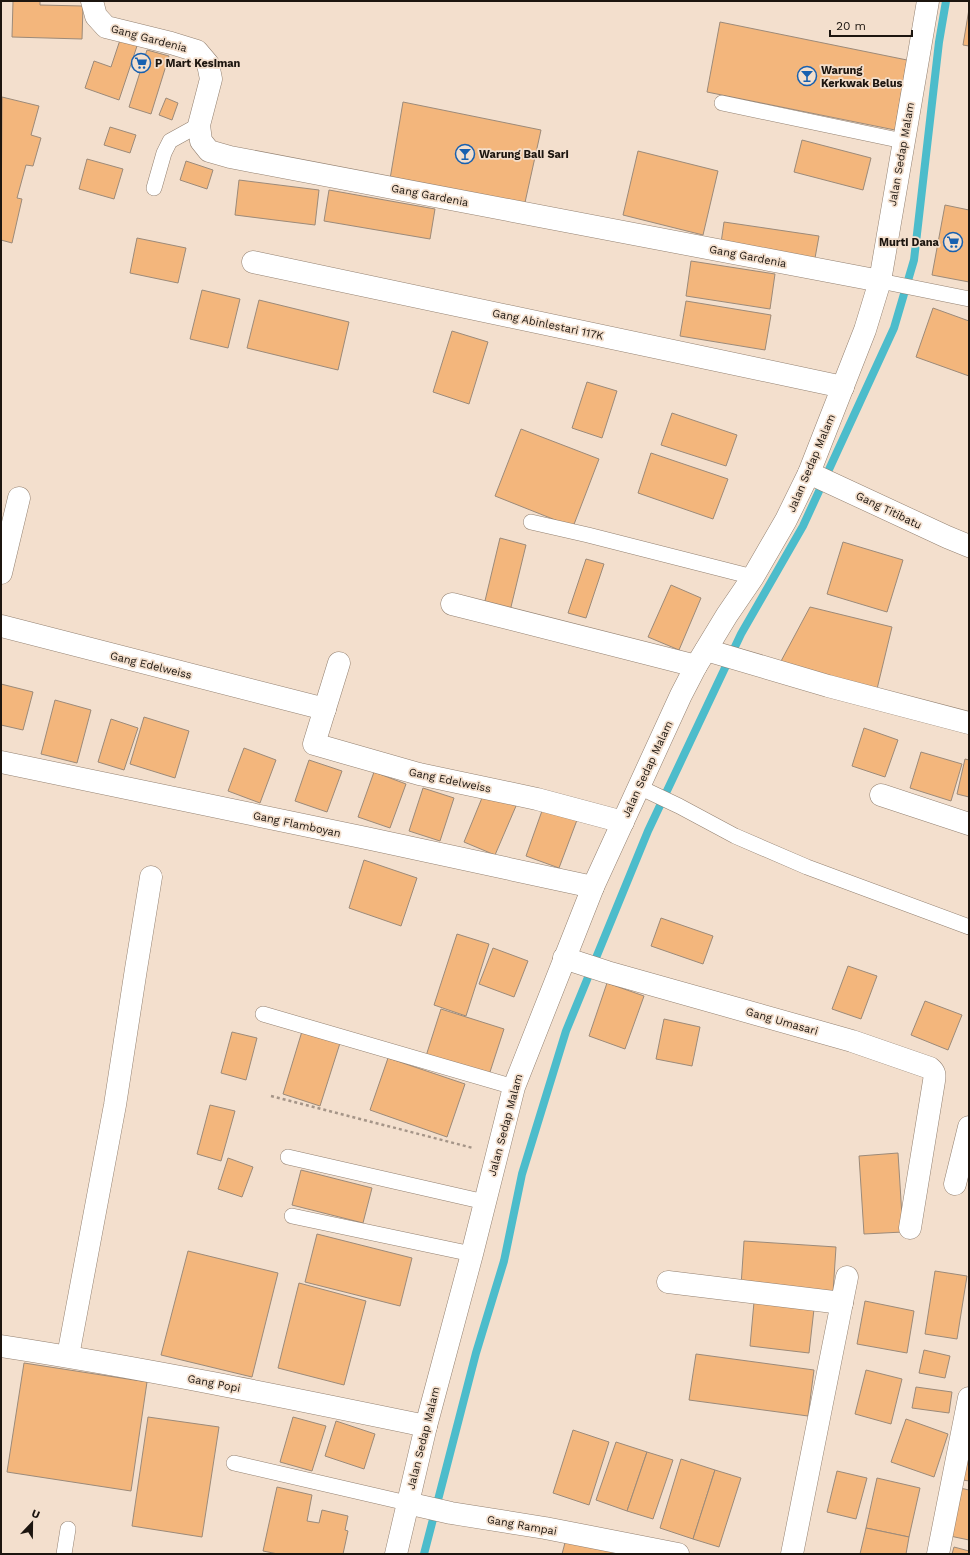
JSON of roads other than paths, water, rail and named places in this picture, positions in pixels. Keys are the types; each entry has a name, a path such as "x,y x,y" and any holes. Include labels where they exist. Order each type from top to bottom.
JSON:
{"street":[{"name":"Gang Gardenia","path":"92,1 96,16 106,27 197,51 208,64 211,79 199,125 201,141 209,151 230,157 880,281"},
{"name":"Jalan Sedap Malam","path":"396,1554 415,1505 426,1426 472,1254 514,1086 564,958 593,887 623,822 646,791 681,695 715,658 727,616 753,577 786,520 821,478 843,387 865,330 880,281 928,1"},
{"name":"Gang Abinlestari 117K","path":"253,262 843,387"},
{"name":"Gang Titibatu","path":"821,478 969,546"},
{"path":"1,573 19,498"},
{"path":"452,604 715,658 969,723"},
{"name":"Gang Edelweiss","path":"1,626 325,709"},
{"name":"Gang Edelweiss","path":"339,663 314,744 419,774 538,799 623,822"},
{"name":"Gang Flamboyan","path":"1,762 593,887"},
{"path":"881,795 969,824"},
{"path":"68,1356 115,1105 151,877"},
{"name":"Gang Umasari","path":"564,958 607,972 852,1041 927,1066 934,1071 933,1091 910,1228"},
{"path":"955,1184 969,1127"},
{"path":"792,1554 847,1277"},
{"path":"668,1282 842,1303"},
{"name":"Gang Popi","path":"1,1346 68,1356 272,1394 426,1426"},
{"path":"938,1554 969,1398"},
{"name":"Gang Rampai","path":"415,1505 451,1513 545,1528 637,1550 678,1554"}],"lane":[{"path":"722,103 903,141"},
{"path":"154,188 164,153 170,141 199,125"},
{"path":"880,281 969,299"},
{"path":"531,522 753,577"},
{"path":"646,791 679,806 735,836 807,867 969,928"},
{"path":"263,1014 514,1086"},
{"path":"288,1157 485,1202"},
{"path":"292,1216 472,1254"},
{"path":"234,1464 415,1505"},
{"path":"64,1554 68,1529"}],"waterway":[{"path":"424,1554 476,1353 504,1261 522,1174 566,1031 648,831 741,634 803,526 894,328 914,260 939,42 946,1"}],"place":[{"name":"P Mart Kesiman","path":"141,63"},
{"name":"Warung Kerkwak Belus","path":"807,76"},
{"name":"Warung Bali Sari","path":"465,154"},
{"name":"Murti Dana","path":"953,242"}]}
